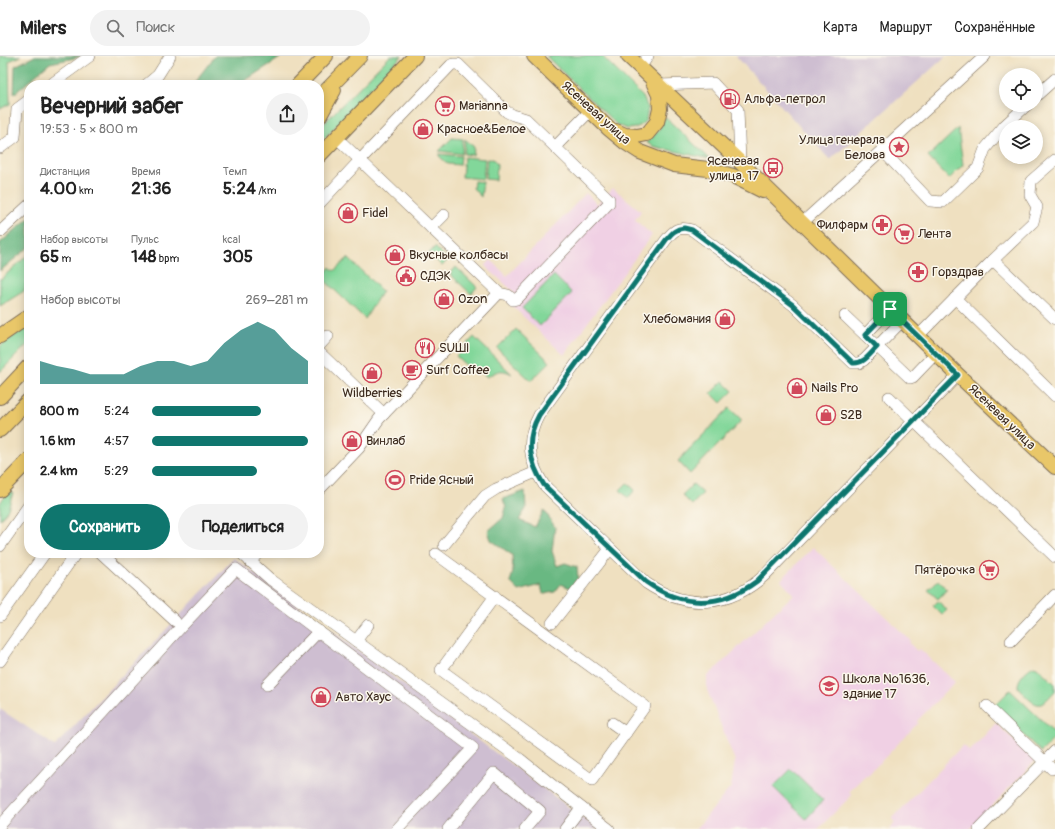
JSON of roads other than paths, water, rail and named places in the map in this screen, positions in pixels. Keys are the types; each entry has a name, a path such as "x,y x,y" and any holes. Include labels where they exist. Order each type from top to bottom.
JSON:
{"main road":[{"path":"303,80 326,56"},
{"path":"324,93 360,56"},
{"path":"324,151 415,56"},
{"name":"Ясеневая улица","path":"534,56 608,128 640,152 674,165 708,169 734,176 777,198"},
{"name":"Ясеневая улица","path":"628,56 649,72 902,321 1055,468"},
{"path":"608,128 625,135 637,136 647,134 657,122 660,109 660,95 649,72"},
{"path":"324,108 342,74"},
{"path":"0,336 24,319"},
{"path":"0,397 24,371"},
{"path":"0,430 24,408"},
{"path":"0,490 24,470"}],"street":[{"path":"57,80 90,56"},
{"path":"153,80 158,76 170,56"},
{"path":"802,223 983,57"},
{"path":"324,199 360,160 451,66 458,64 507,112 526,119 609,199 610,202 517,299 513,300 507,294 499,293 360,160 336,138"},
{"path":"649,72 713,83 738,110 740,162"},
{"path":"1043,90 1055,79"},
{"path":"0,148 15,137 17,109 24,104"},
{"path":"555,147 590,111"},
{"path":"882,150 930,201 943,202 978,168 985,149 1005,125 1019,112"},
{"path":"918,336 1033,222 1037,207 1030,195 1031,181 1055,160"},
{"path":"0,232 24,210"},
{"path":"431,228 444,215"},
{"path":"902,321 862,362 853,363 808,319 777,292 692,230 684,228 678,229 673,231 666,240 537,419 530,444 532,462 544,485 646,582 673,597 683,600 703,602 720,600 750,587 765,574 958,375"},
{"path":"994,260 1055,319"},
{"path":"324,485 357,450 376,422 499,293"},
{"path":"955,298 1055,396"},
{"path":"865,335 890,309"},
{"path":"846,316 910,378 913,377 936,353"},
{"path":"324,340 328,336"},
{"path":"324,357 384,414"},
{"path":"889,397 1055,558"},
{"path":"444,544 490,492 536,472"},
{"path":"0,546 24,512"},
{"path":"552,624 610,549"},
{"path":"436,554 495,596 645,706 592,780 441,670 495,596"},
{"path":"0,616 41,558"},
{"path":"0,661 72,558"},
{"path":"106,558 175,621"},
{"path":"246,558 270,579 520,759 609,829"},
{"path":"250,562 254,558"},
{"path":"0,825 236,569 473,748 397,829"},
{"path":"1011,640 1055,595"},
{"path":"356,641 368,624"},
{"path":"267,685 319,631"},
{"path":"987,706 1048,765"},
{"path":"612,723 626,733"},
{"path":"980,829 1048,765 1055,751"},
{"path":"448,829 494,773 540,811 525,829"},
{"path":"566,829 581,808"}],"place":[{"name":"Альфа-петрол","path":"730,99"},
{"name":"Marianna","path":"445,106"},
{"name":"Красное&Белое","path":"423,129"},
{"name":"Улица генерала Белова","path":"899,147"},
{"name":"Ясеневая улица, 17","path":"773,168"},
{"name":"Fidel","path":"348,213"},
{"name":"Филфарм","path":"882,225"},
{"name":"Лента","path":"904,234"},
{"name":"Вкусные колбасы","path":"395,255"},
{"name":"Горздрав","path":"918,272"},
{"name":"СДЭК","path":"406,276"},
{"name":"Ozon","path":"444,299"},
{"name":"Хлебомания","path":"725,319"},
{"name":"SUШI","path":"425,348"},
{"name":"Surf Coffee","path":"412,370"},
{"name":"Wildberries","path":"372,373"},
{"name":"Nails Pro","path":"797,388"},
{"name":"S2B","path":"826,415"},
{"name":"Винлаб","path":"352,441"},
{"name":"Pride Ясный","path":"395,480"},
{"name":"Пятёрочка","path":"989,570"},
{"name":"Школа №1636, здание 17","path":"829,686"},
{"name":"Авто Хаус","path":"321,697"}]}
